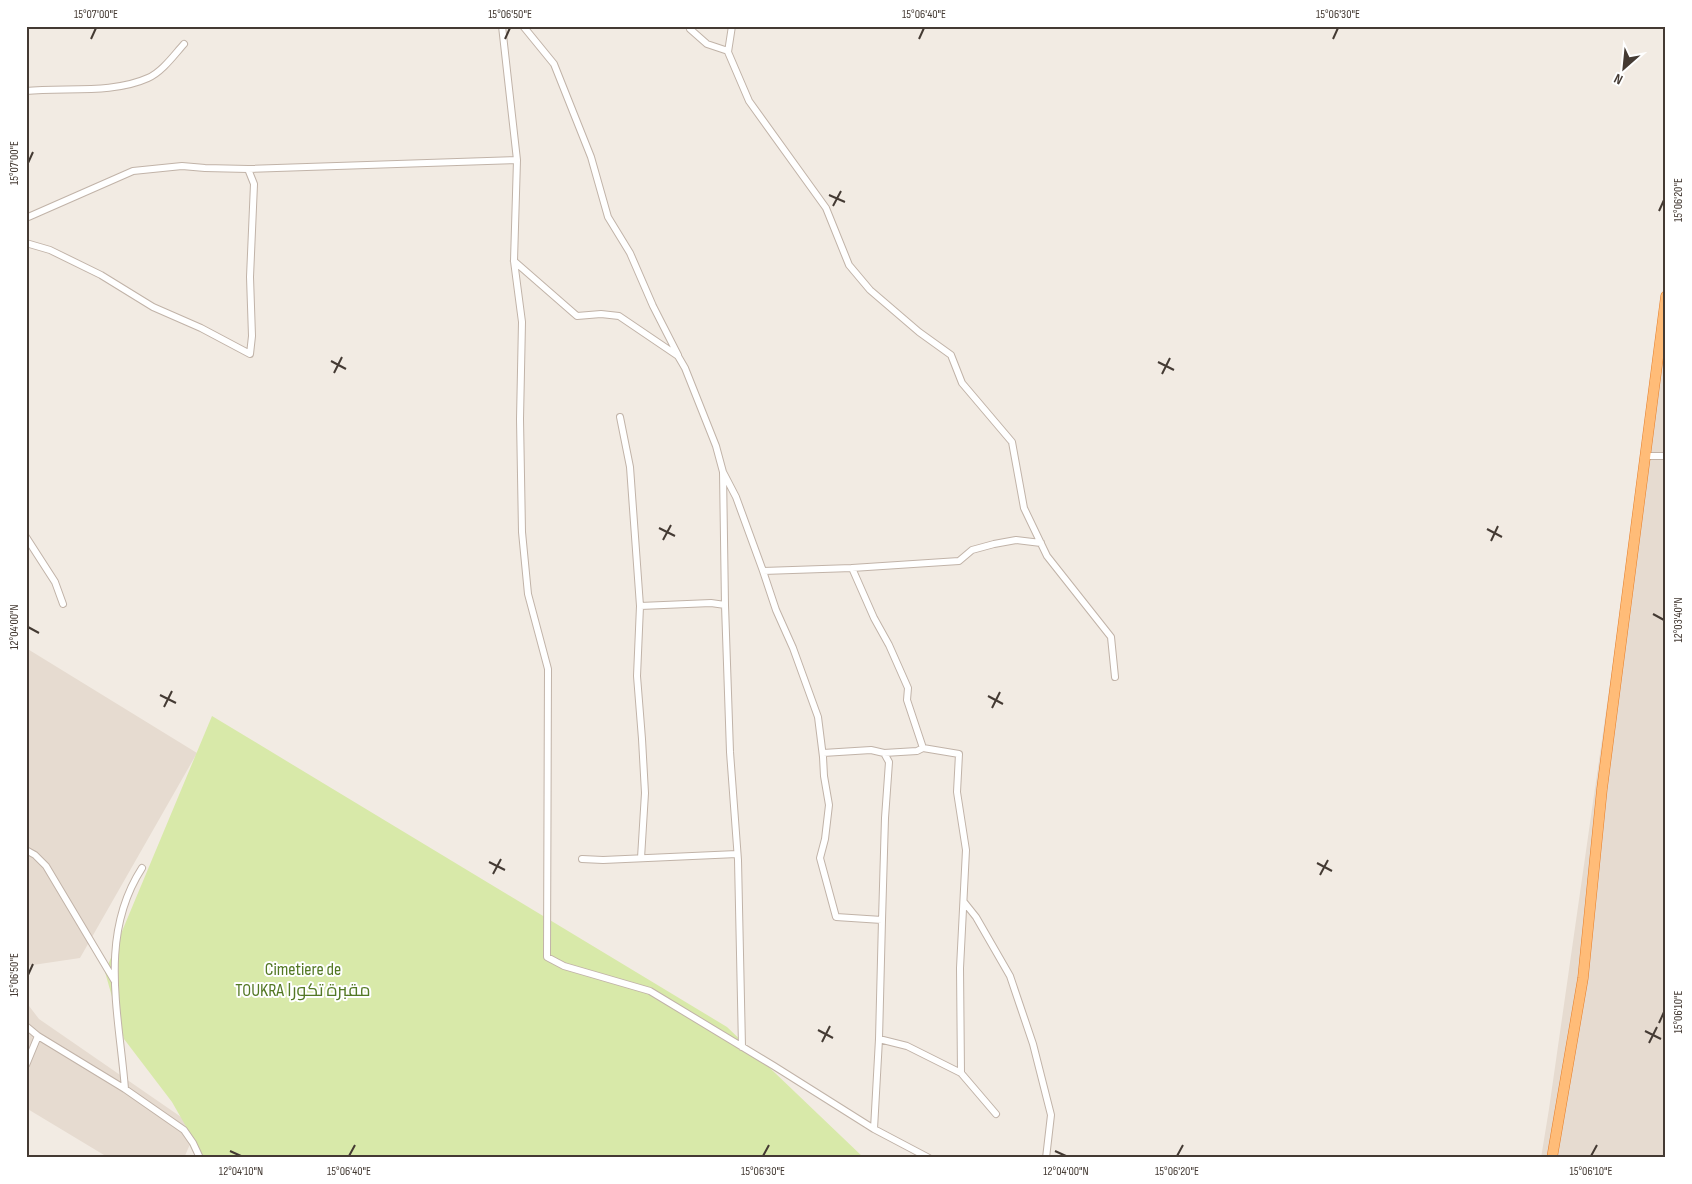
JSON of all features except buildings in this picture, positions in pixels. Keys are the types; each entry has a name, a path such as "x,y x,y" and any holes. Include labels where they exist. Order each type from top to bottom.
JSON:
{"highway":[{"path":"1552,1158 1583,978 1602,789 1645,456 1662,355 1666,296"}],"street":[{"path":"502,26 517,160 514,261 522,322 520,419 522,532 528,594 548,669 547,957 564,966 650,991 874,1129 930,1158"},
{"path":"523,26 554,64 590,157 608,216 630,253 653,306 685,368 716,446 723,472 736,497 776,610 793,648 818,717 829,805 825,839 820,858 836,917 882,920"},
{"path":"689,26 707,44 728,51"},
{"path":"732,26 728,52 749,101 826,208 848,264 870,290 918,332 951,355 962,383 1012,442 1024,508 1047,556 1112,636 1115,677"},
{"path":"26,91 124,86 150,78 184,44"},
{"path":"26,218 133,170 182,166 248,169 517,160"},
{"path":"26,243 50,250 67,258 101,275 153,307 201,328 250,354 252,336 250,278 254,184 248,169"},
{"path":"514,261 577,316 601,314 619,316 678,356"},
{"path":"620,417 630,467 640,606 637,676 645,793 642,858"},
{"path":"1645,456 1666,456"},
{"path":"723,472 725,605 730,752 737,854 742,1047"},
{"path":"26,537 55,582 63,604"},
{"path":"762,571 852,568 959,561 972,550 994,544 1016,540 1041,543"},
{"path":"852,568 908,688 907,700 922,748"},
{"path":"640,606 711,603 725,605"},
{"path":"823,753 871,750 884,753 917,751 922,748 959,754 957,792 966,850 960,968 961,1073"},
{"path":"874,1129 879,1039 885,818 889,762 884,753"},
{"path":"26,850 35,855 46,866 114,981"},
{"path":"582,859 737,854"},
{"path":"125,1089 114,981 115,946 120,916 130,888 142,868"},
{"path":"964,902 976,917 1010,976 1033,1044 1051,1115 1046,1158"},
{"path":"26,1026 38,1036 125,1089 184,1130 193,1142 200,1158"},
{"path":"26,1065 38,1036"},
{"path":"879,1039 907,1046 961,1073 996,1114"}],"shaded area":[{"path":"1666,293 1666,1158 1541,1158 1549,1109"},
{"path":"26,648 197,753 80,958 26,966"},
{"path":"26,1002 39,1019 197,1128 184,1158 109,1158 26,1108"}],"green space":[{"name":"Cimetiere de TOUKRA مقبرة تكورا","path":"212,716 727,1027 864,1158 204,1158 172,1102 124,1039 105,972"}]}
